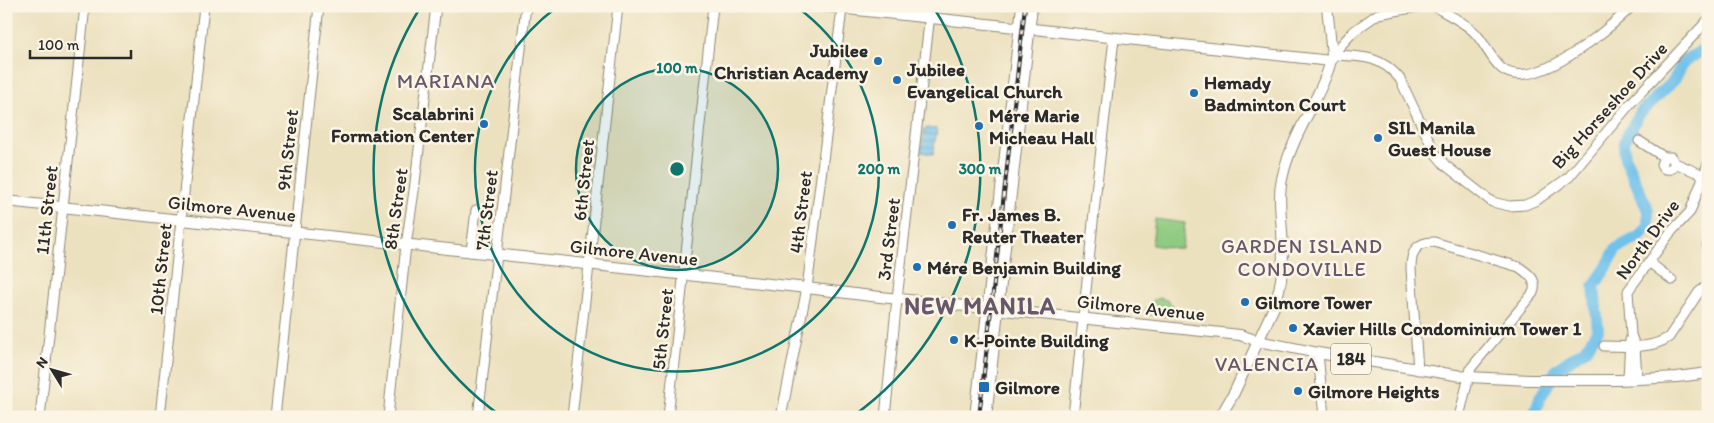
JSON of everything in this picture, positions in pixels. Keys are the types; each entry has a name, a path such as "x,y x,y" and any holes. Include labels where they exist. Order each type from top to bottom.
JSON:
{"main road":[{"path":"820,6 1114,39 1332,58"},
{"path":"1022,6 1025,28"},
{"path":"976,417 993,309 1025,28 1032,6"},
{"path":"1220,417 1234,393 1274,307 1283,272 1281,186 1285,166 1322,85 1332,58 1328,6"},
{"name":"Gilmore Avenue","path":"6,201 497,254 589,266 1240,335 1258,341"},
{"path":"986,417 993,309"},
{"name":"184","path":"1258,341 1468,378 1530,380 1632,379 1677,377 1708,372"}],"street":[{"name":"11th Street","path":"40,417 85,6"},
{"name":"10th Street","path":"160,417 204,6"},
{"name":"9th Street","path":"275,417 319,6"},
{"name":"8th Street","path":"388,417 406,245 436,6"},
{"name":"7th Street","path":"478,417 526,6"},
{"name":"6th Street","path":"572,417 618,6"},
{"name":"5th Street","path":"668,417 713,6"},
{"name":"3rd Street","path":"885,417 931,6"},
{"path":"1332,58 1368,19 1378,14 1423,6"},
{"path":"1434,6 1473,30 1500,67 1516,75 1533,73 1561,61 1614,23 1632,6"},
{"name":"4th Street","path":"781,417 807,288 842,9"},
{"name":"Big Horseshoe Drive","path":"1332,58 1372,58 1392,69 1400,79 1435,153 1445,165 1492,202 1509,206 1525,205 1537,200 1569,177 1630,104 1708,20"},
{"path":"1073,417 1114,39"},
{"path":"1640,141 1664,157 1661,164 1666,170 1671,169 1675,163 1703,175"},
{"name":"North Drive","path":"1632,379 1632,335 1628,291 1670,233 1690,212 1708,164"},
{"path":"471,252 476,210"},
{"path":"1418,370 1411,260 1417,246 1425,242 1434,242 1518,268 1529,274 1534,282 1533,293 1471,368 1459,417"},
{"path":"1649,262 1672,280"},
{"path":"1604,346 1632,346 1659,343 1669,337 1699,292 1708,285"},
{"path":"1318,353 1324,417"}],"green space":[{"path":"1155,219 1185,223 1182,249 1152,245"},
{"path":"1160,298 1172,304 1176,317 1145,314 1146,308 1150,303"}],"water":[{"path":"925,128 937,129 933,154 921,152"}],"waterway":[{"path":"1535,417 1540,398 1557,369 1586,349 1598,330 1594,286 1616,249 1640,236 1648,225 1648,210 1625,158 1624,142 1639,114 1674,80 1683,63 1708,46"}],"railway":[{"path":"979,417 1025,6"}],"place":[{"name":"Jubilee Christian Academy","path":"878,61"},
{"name":"Jubilee Evangelical Church","path":"897,80"},
{"name":"Hemady Badminton Court","path":"1194,93"},
{"name":"Scalabrini Formation Center","path":"484,124"},
{"name":"Mére Marie Micheau Hall","path":"979,126"},
{"name":"SIL Manila Guest House","path":"1378,138"},
{"name":"Fr. James B. Reuter Theater","path":"952,225"},
{"name":"Mére Benjamin Building","path":"917,267"},
{"name":"Gilmore Tower","path":"1245,302"},
{"name":"Xavier Hills Condominium Tower 1","path":"1293,328"},
{"name":"K-Pointe Building","path":"954,340"},
{"name":"Gilmore","path":"984,387"},
{"name":"Gilmore Heights","path":"1298,391"}],"district":[{"name":"MARIANA","path":"446,81"},
{"name":"GARDEN ISLAND CONDOVILLE","path":"1302,258"},
{"name":"NEW MANILA","path":"980,306"},
{"name":"VALENCIA","path":"1267,364"}]}
